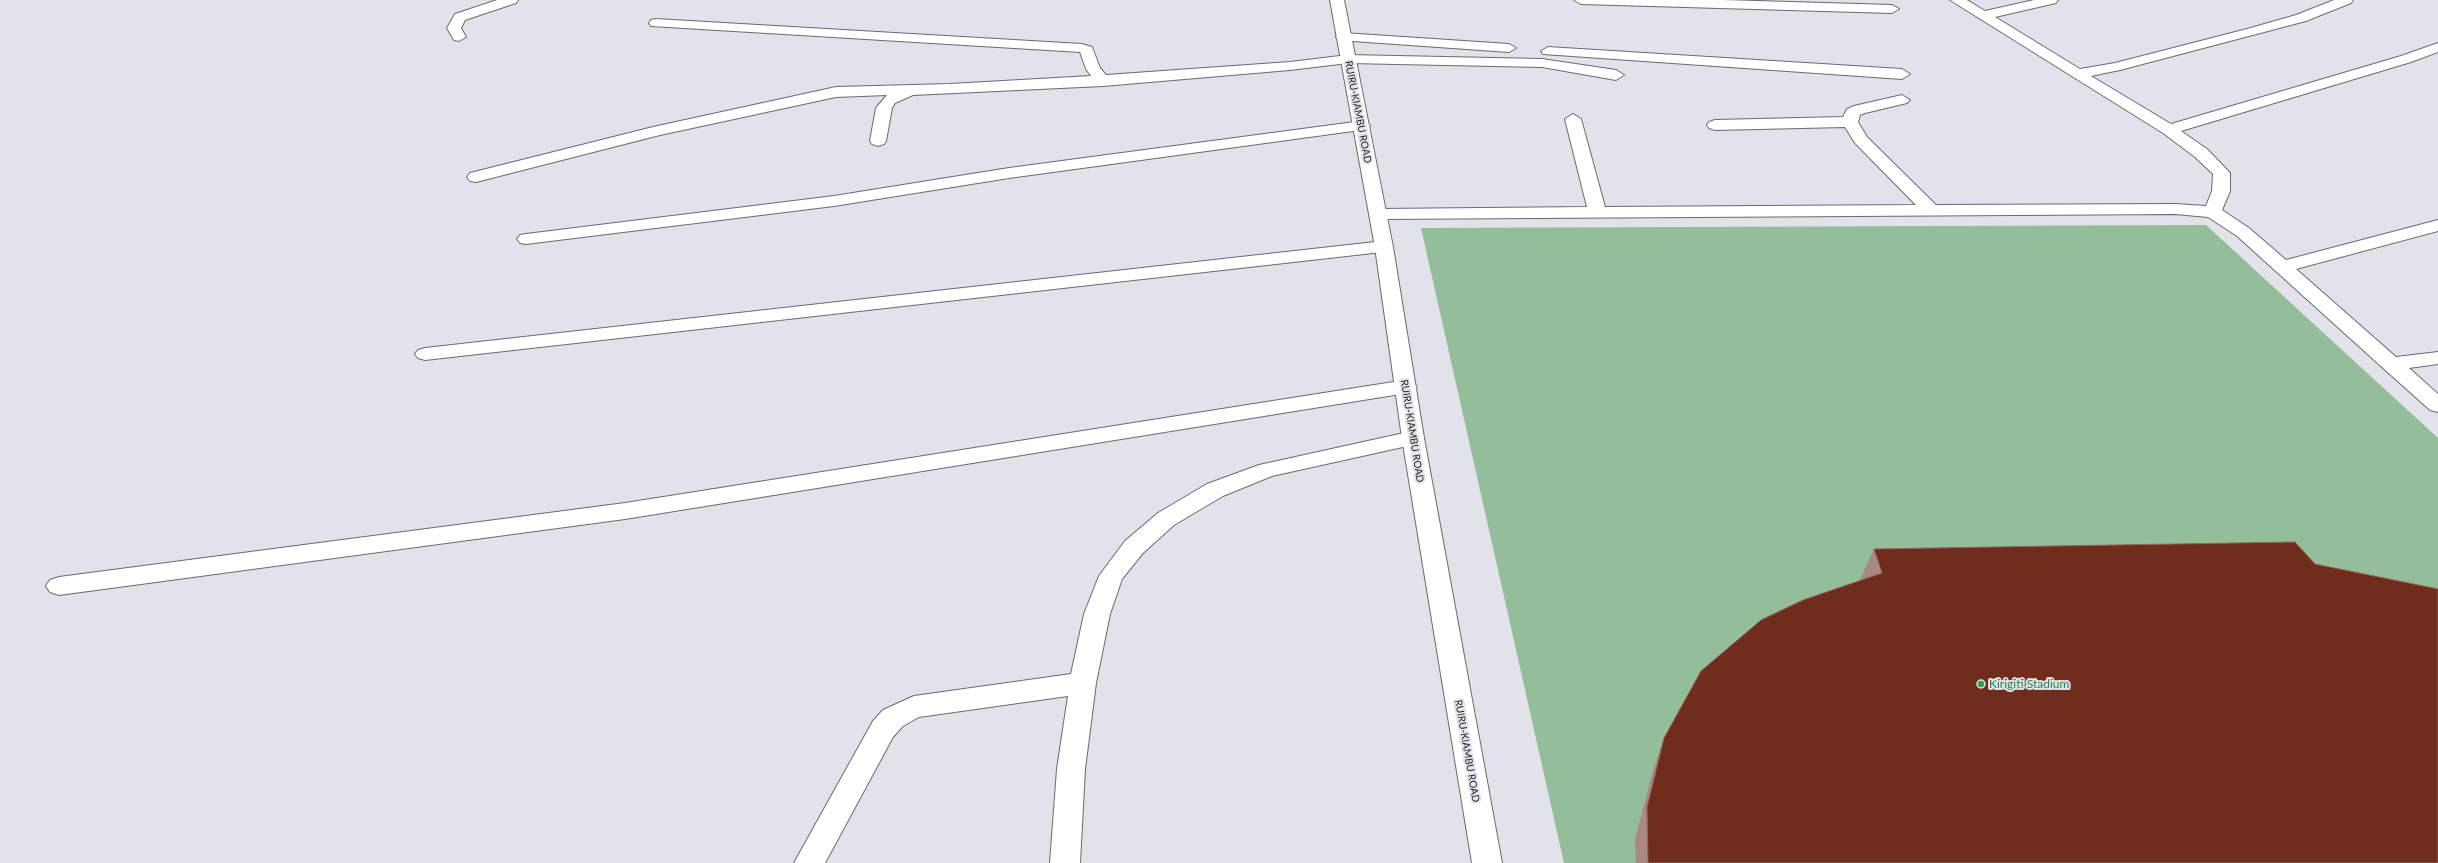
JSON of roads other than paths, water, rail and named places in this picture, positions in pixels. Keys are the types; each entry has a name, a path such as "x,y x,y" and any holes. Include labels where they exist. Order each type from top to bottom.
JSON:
{"street":[{"path":"459,37 454,28 460,18 511,0"},
{"name":"RUIRU-KIAMBU ROAD","path":"1337,0 1384,247 1413,438 1487,863"},
{"path":"1581,0 1892,9"},
{"path":"1984,16 2051,0"},
{"path":"2076,74 2115,67 2252,32 2301,18 2346,0"},
{"path":"1963,1 1984,16 2076,74 2169,130 2201,153 2222,173 2221,191 2212,212"},
{"path":"656,23 1082,48 1087,50 1093,69 1103,81"},
{"path":"1343,37 1902,74"},
{"path":"2169,130 2406,59 2438,47"},
{"path":"476,177 629,137 836,92 1103,81 1290,66 1348,59 1542,63 1616,74"},
{"path":"878,141 884,108 890,100 910,90"},
{"path":"1902,100 1860,109 1853,112 1850,122 1861,140 1931,210"},
{"path":"1573,119 1597,212"},
{"path":"1716,125 1850,122"},
{"path":"526,239 834,201 1009,173 1362,126"},
{"path":"1378,214 2175,209 2212,212 2243,232 2438,405"},
{"path":"2282,267 2438,225"},
{"path":"425,354 1384,247"},
{"path":"2390,364 2438,358"},
{"path":"59,586 625,511 1406,387"},
{"path":"1065,863 1071,769 1083,684 1097,614 1110,576 1134,546 1166,519 1215,490 1267,470 1413,438"},
{"path":"809,863 879,735 893,718 914,707 1083,684"}],"place":[{"name":"Kirigiti Stadium","path":"1981,684"}]}
